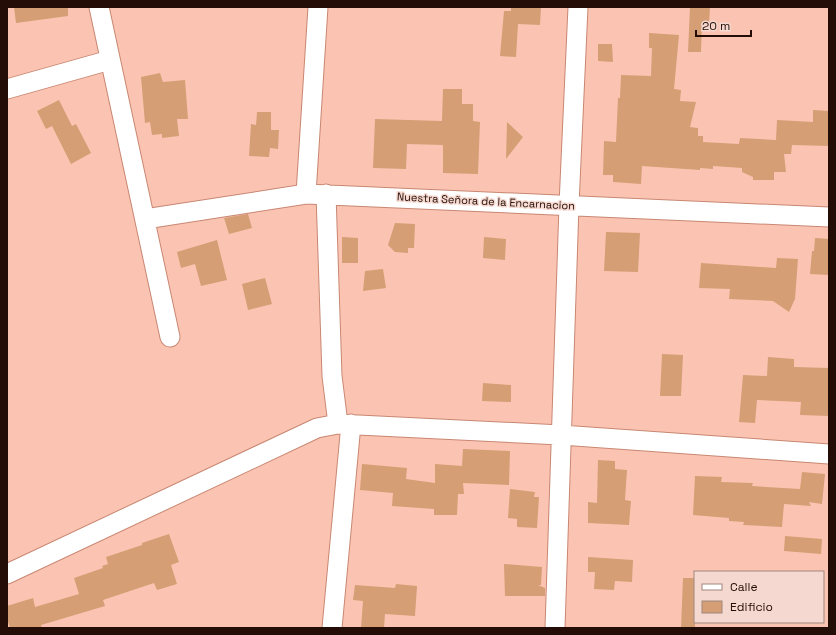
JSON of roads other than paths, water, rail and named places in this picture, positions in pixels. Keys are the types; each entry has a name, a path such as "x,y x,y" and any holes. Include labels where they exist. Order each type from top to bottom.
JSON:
{"street":[{"path":"99,7 170,337"},
{"path":"306,194 318,7"},
{"path":"555,628 569,205 578,7"},
{"path":"7,89 110,60"},
{"name":"Nuestra Señora de la Encarnacion","path":"145,219 306,194 829,217"},
{"path":"326,194 332,376 344,424 332,628"},
{"path":"7,574 317,428 344,424 561,435 829,454"}]}
